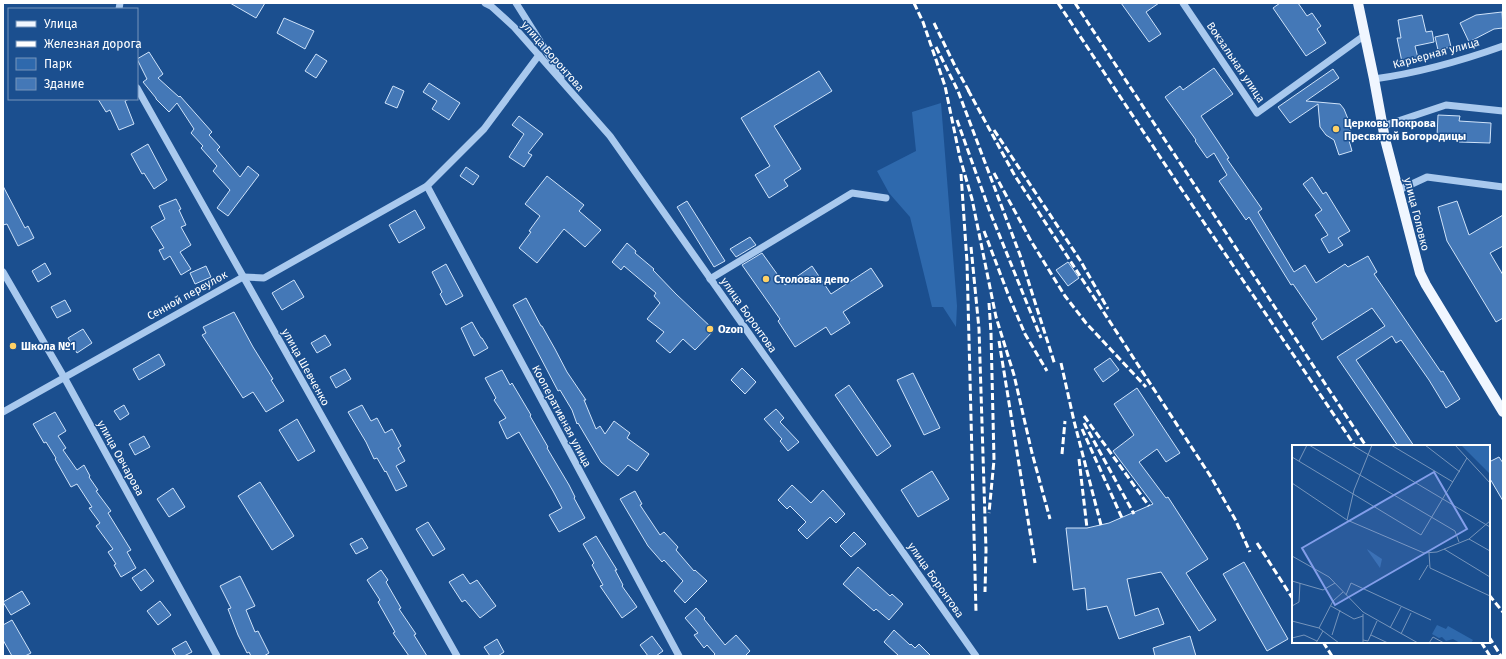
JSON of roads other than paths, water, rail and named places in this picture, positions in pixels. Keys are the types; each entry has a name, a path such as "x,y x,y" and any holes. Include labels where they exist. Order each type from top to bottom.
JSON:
{"main road":[{"name":"улица Головко","path":"1358,3 1382,126 1416,259 1426,285 1503,412"}],"street":[{"name":"улица Боронтова","path":"485,3 491,6 514,27 610,136 976,656"},
{"path":"516,3 576,99"},
{"name":"Вокзальная улица","path":"1183,3 1258,113 1365,35"},
{"name":"Карьерная улица","path":"1374,79 1396,76 1460,61 1503,46"},
{"name":"Сенной переулок","path":"3,412 243,276 264,278 427,186 484,129 539,55"},
{"name":"улица Шевченко","path":"138,90 457,656"},
{"path":"1382,126 1446,105 1503,111"},
{"path":"1399,190 1427,178 1503,187"},
{"name":"Кооперативная улица","path":"427,186 679,656"},
{"path":"710,280 852,193 886,198"},
{"name":"улица Овчарова","path":"3,272 64,377 217,656"}],"railway":[{"path":"914,3 923,22 945,86 960,158 972,199 996,317 1014,375 1032,453 1050,519"},
{"path":"1058,3 1354,445"},
{"path":"1075,3 1365,445"},
{"path":"934,23 971,95"},
{"path":"936,47 958,91 1020,255 1055,365"},
{"path":"968,90 1015,176 1211,477 1235,519 1250,552"},
{"path":"957,120 990,212 1041,338"},
{"path":"994,130 1080,260 1108,309"},
{"path":"994,173 1031,241 1065,296 1086,323 1146,387"},
{"path":"961,174 967,262 976,612"},
{"path":"984,231 1025,334 1047,371"},
{"path":"971,247 979,329 986,550 985,592"},
{"path":"989,303 994,460 989,513"},
{"path":"999,341 1035,563"},
{"path":"1061,363 1074,421 1101,525"},
{"path":"1084,416 1149,506"},
{"path":"1062,454 1065,421"},
{"path":"1084,423 1134,514"},
{"path":"1082,429 1122,518"},
{"path":"1079,459 1087,528"},
{"path":"1257,543 1292,597"},
{"path":"1490,596 1503,612"},
{"path":"1490,639 1501,656"},
{"path":"1324,643 1332,656"},
{"path":"1482,643 1490,656"}],"place":[{"name":"Церковь Покрова Пресвятой Богородицы","path":"1336,129"},
{"name":"Столовая депо","path":"766,279"},
{"name":"Ozon","path":"710,329"},
{"name":"Школа №1","path":"13,346"}]}
